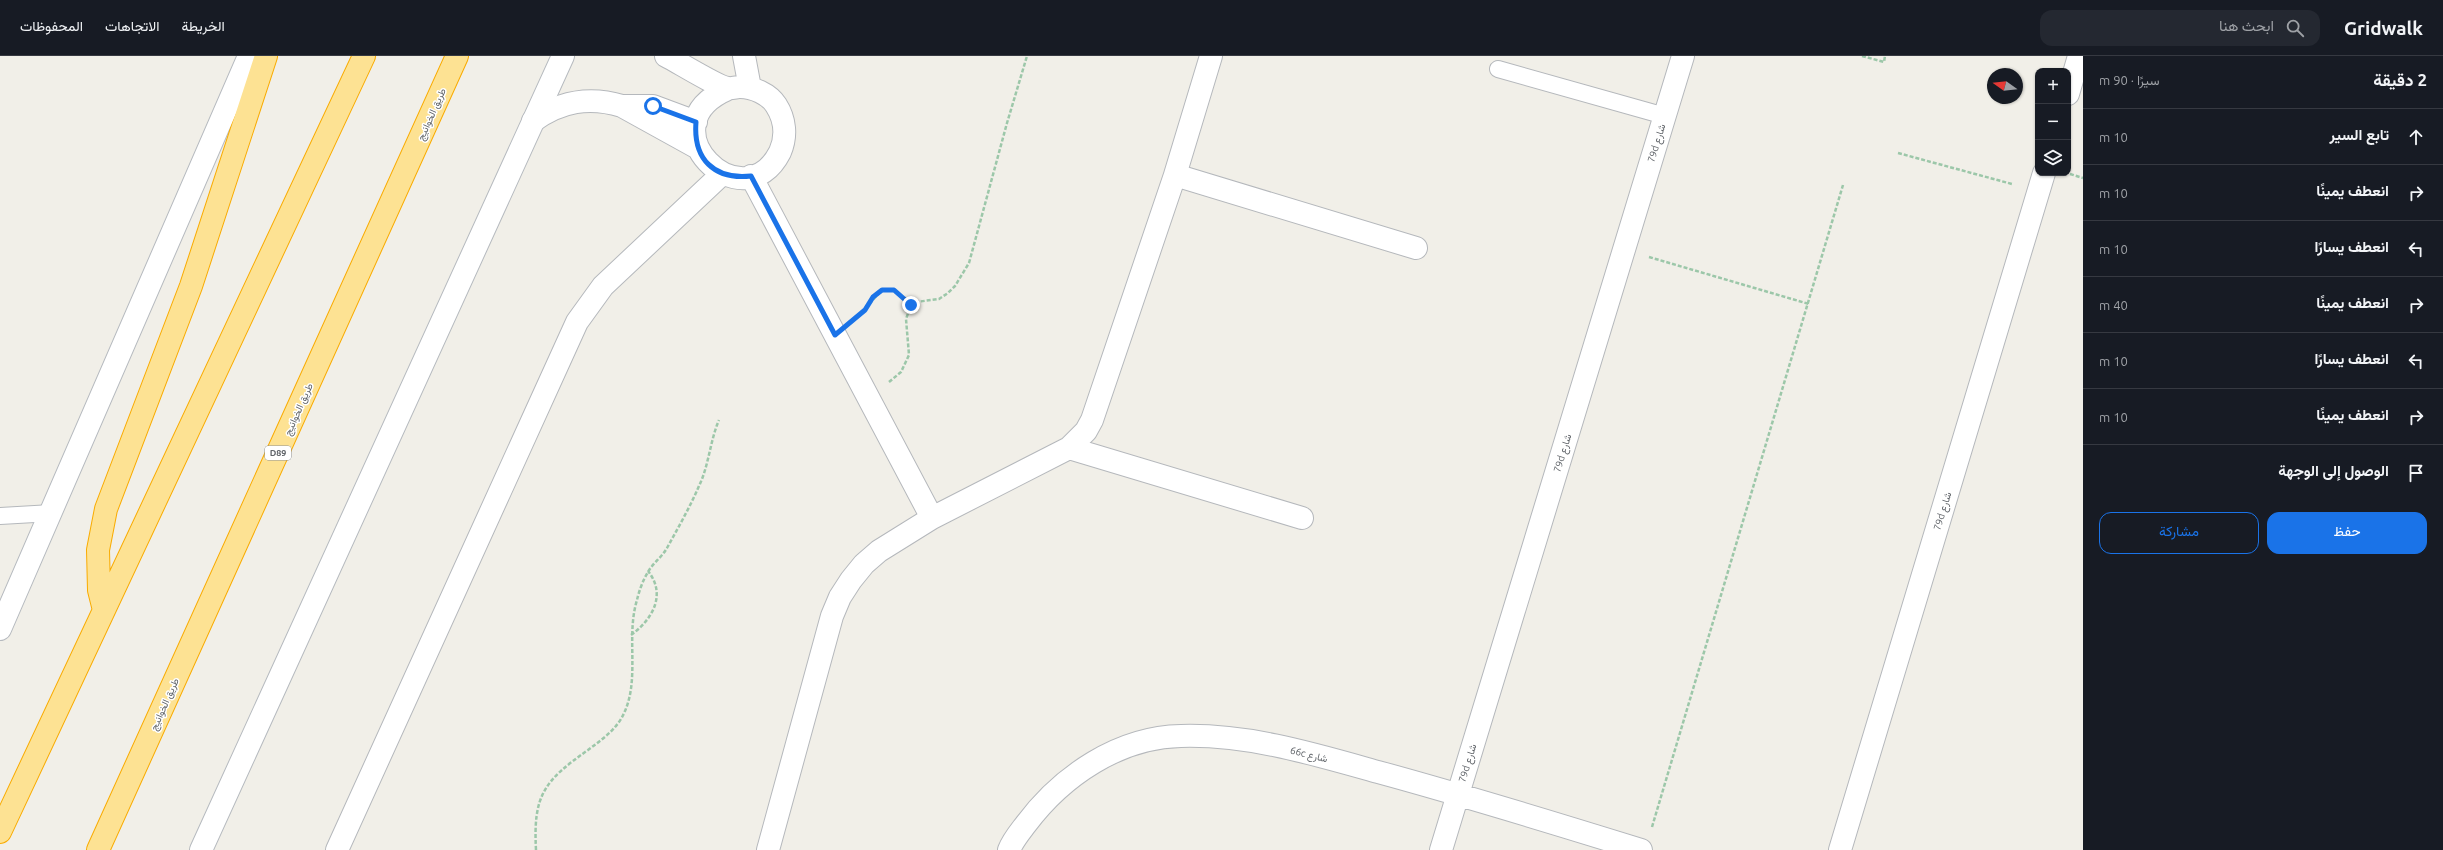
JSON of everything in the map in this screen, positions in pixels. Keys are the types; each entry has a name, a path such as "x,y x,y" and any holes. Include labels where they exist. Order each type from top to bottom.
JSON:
{"highway":[{"path":"104,610 100,590 98,550 106,509 190,286 266,56"},
{"path":"0,832 364,56"},
{"name":"طريق الخوانيج","path":"98,850 457,56"}],"street":[{"path":"0,629 52,513 249,56"},
{"path":"201,850 563,56"},
{"path":"666,56 728,88 750,88 764,94 775,104 782,117 785,131 782,146 776,160 765,170 751,176 736,178 722,174 708,163 698,148 695,136 696,122 700,111 707,101 728,88"},
{"path":"744,56 750,88"},
{"path":"768,850 826,635 840,597 864,564 879,551 932,518 1069,448 1086,431 1097,409 1175,175 1211,56"},
{"name":"79d شارع","path":"1441,850 1683,56"},
{"path":"2071,84 2079,56"},
{"path":"533,120 562,104 578,100 595,100 622,106 698,148"},
{"path":"622,106 643,104 653,106 696,122"},
{"path":"337,850 577,322 603,286 722,174"},
{"path":"1175,175 1416,248"},
{"path":"751,176 932,518"},
{"name":"79d شارع","path":"1840,850 2041,182"},
{"path":"1069,448 1302,518"},
{"name":"66c شارع","path":"1009,850 1043,802 1083,768 1129,745 1180,736 1233,738 1285,748 1645,842"}],"lane":[{"path":"1498,69 1664,116"},
{"path":"0,516 52,513"}],"path":[{"path":"867,396 894,379 906,364 910,345 906,319 911,305 916,302 939,299 948,293 956,286 969,263 1006,123 1027,56"},
{"path":"1862,56 1884,62 1885,56"},
{"path":"1898,153 2041,182"},
{"path":"2071,174 2083,178"},
{"path":"1645,842 1809,304 1843,185"},
{"path":"1624,250 1809,304"},
{"path":"835,335 865,310 873,297 882,290 894,290 911,305"},
{"path":"536,850 535,823 537,808 550,781 560,769 612,730 627,706 632,677 631,636 636,601 648,571 667,548 700,485 712,438 719,420"},
{"path":"631,636 646,623 656,603 654,578 648,571"}],"route":[{"path":"653,106 696,122 695,136 698,148 703,159 712,168 722,174 736,178 751,176 835,335 865,310 873,297 882,290 894,290 911,305"}]}
